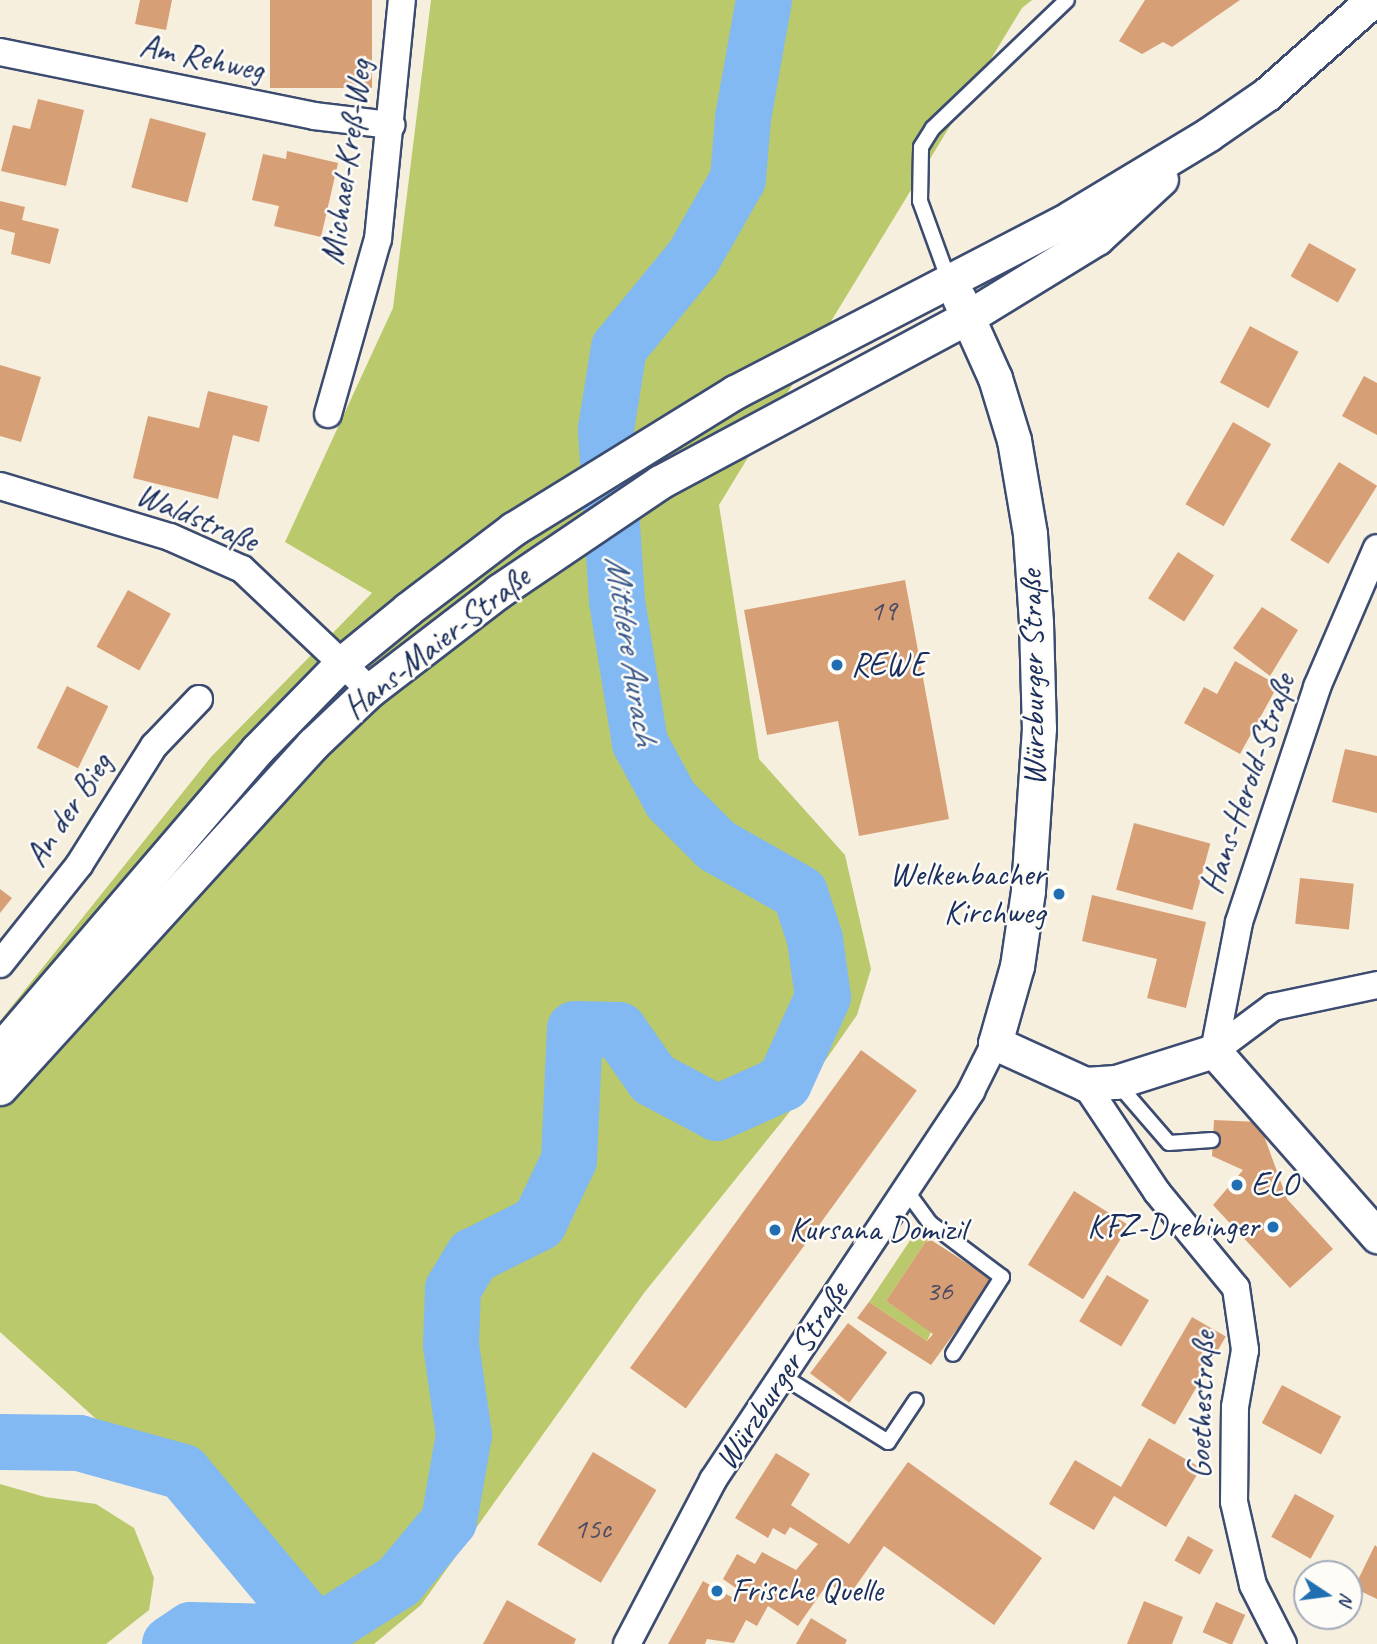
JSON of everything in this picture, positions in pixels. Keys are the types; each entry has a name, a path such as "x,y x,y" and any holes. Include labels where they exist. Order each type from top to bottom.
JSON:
{"street":[{"name":"Michael-Kreß-Weg","path":"328,414 378,239 402,0"},
{"path":"948,278 1070,218 1209,134 1267,94 1373,0"},
{"name":"Am Rehweg","path":"0,52 314,116 391,125"},
{"path":"968,317 1097,238 1209,134"},
{"name":"Würzburger Straße","path":"626,1644 713,1480 971,1091 995,1043 1017,966 1029,878 1039,728 1030,534 1014,440 995,378 948,278"},
{"name":"Hans-Maier-Straße","path":"0,1050 257,750 342,663 513,529 735,392 948,278"},
{"name":"Hans-Maier-Straße","path":"0,1087 313,744 370,690 499,591 660,482 743,434 968,317"},
{"name":"Waldstraße","path":"0,486 170,537 242,569 370,690"},
{"name":"Hans-Herold-Straße","path":"1214,1051 1243,908 1317,687 1377,548"},
{"name":"An der Bieg","path":"0,964 79,866 154,746 199,699"},
{"path":"995,1043 1101,1083 1214,1051 1273,1007 1377,985"},
{"path":"1214,1051 1268,1125 1377,1236"},
{"name":"Goethestraße","path":"1101,1083 1157,1192 1236,1288 1245,1350 1235,1407 1234,1502 1253,1585 1283,1644"}],"lane":[{"path":"948,278 920,201 921,147 933,128 1067,0"},
{"path":"1101,1083 1169,1143 1212,1140"},
{"path":"905,1189 930,1223 1002,1277 953,1354"},
{"path":"782,1376 888,1442 916,1400"}],"green space":[{"path":"431,0 1032,0 1022,8 719,505 759,759 845,855 871,969 857,1015 788,1114 644,1293 421,1605 374,1644 327,1644 105,1427 0,1332 0,1021 211,757 372,593 285,542 393,308"},
{"path":"917,1230 928,1238 886,1301 931,1332 927,1341 869,1302"},
{"path":"0,1484 45,1497 96,1504 134,1528 154,1578 149,1610 106,1644 0,1644"}],"building":[{"path":"140,0 172,0 166,30 135,24"},
{"path":"270,0 372,0 372,88 270,88"},
{"path":"1145,0 1240,0 1172,47 1163,42 1142,54 1119,41"},
{"path":"38,99 84,110 66,186 1,171 13,125 30,129"},
{"path":"150,118 206,133 187,203 131,188"},
{"path":"287,151 338,163 321,237 274,226 279,206 252,200 263,154 286,159"},
{"path":"0,201 25,207 22,220 59,229 50,264 11,254 15,233 0,229"},
{"path":"1309,243 1356,269 1338,302 1291,276"},
{"path":"1250,326 1299,352 1269,408 1220,383"},
{"path":"0,365 41,377 21,442 0,436"},
{"path":"1364,376 1377,383 1377,435 1342,416"},
{"path":"208,391 268,406 259,442 233,435 218,499 133,478 148,416 199,428"},
{"path":"1233,422 1271,444 1224,526 1186,504"},
{"path":"1339,462 1377,486 1328,564 1290,540"},
{"path":"1178,552 1214,575 1184,622 1148,598"},
{"name":"REWE","path":"905,580 949,819 859,836 838,721 767,735 744,610"},
{"path":"128,590 171,614 139,671 96,647"},
{"path":"1262,607 1298,630 1270,676 1233,648"},
{"path":"1235,661 1278,685 1240,754 1184,723 1204,687 1217,694"},
{"path":"67,686 108,706 78,768 37,748"},
{"path":"1345,749 1377,756 1377,813 1332,802"},
{"path":"1134,823 1210,843 1192,910 1116,890"},
{"path":"1300,878 1354,884 1349,929 1295,924"},
{"path":"0,889 12,898 0,913"},
{"path":"1092,895 1206,922 1186,1008 1147,998 1157,959 1082,941"},
{"name":"Kursana Domizil","path":"861,1050 917,1091 686,1409 630,1368"},
{"name":"KFZ-Drebinger","path":"1214,1120 1259,1122 1287,1199 1333,1249 1290,1288 1213,1205 1243,1170 1212,1156"},
{"path":"1074,1191 1129,1225 1083,1299 1028,1265"},
{"path":"928,1238 993,1280 931,1365 857,1318 869,1302 927,1341 933,1334 886,1301"},
{"path":"1107,1275 1149,1300 1121,1347 1079,1321"},
{"path":"1192,1317 1226,1336 1175,1425 1141,1405"},
{"path":"848,1323 887,1352 849,1403 810,1373"},
{"path":"1282,1385 1341,1416 1321,1454 1262,1423"},
{"path":"1149,1438 1201,1468 1166,1527 1114,1496 1094,1530 1049,1504 1075,1460 1121,1487"},
{"path":"593,1452 656,1490 601,1583 537,1545"},
{"path":"776,1453 810,1474 791,1505 849,1544 908,1462 1042,1558 994,1625 884,1546 848,1597 828,1583 798,1626 768,1606 757,1626 746,1620 734,1643 707,1639 705,1644 668,1644 703,1581 735,1599 740,1591 723,1579 737,1554 755,1564 762,1552 796,1570 818,1544 790,1527 785,1535 773,1528 768,1538 735,1518"},
{"path":"1295,1494 1334,1516 1311,1559 1271,1537"},
{"path":"1188,1536 1213,1550 1200,1575 1174,1560"},
{"path":"1375,1545 1377,1599 1363,1592 1363,1570"},
{"path":"507,1600 576,1639 574,1644 483,1644"},
{"path":"1144,1601 1183,1617 1172,1644 1127,1644"},
{"path":"1216,1602 1245,1615 1232,1644 1203,1632"},
{"path":"811,1618 847,1640 845,1644 796,1644"}],"waterway":[{"name":"Mittlere Aurach","path":"0,1442 79,1443 183,1472 317,1633 399,1581 449,1521 464,1435 451,1345 453,1289 473,1256 539,1223 569,1160 575,1029 619,1030 653,1079 717,1113 784,1083 823,997 815,939 800,893 717,846 671,800 640,743 617,601 606,429 619,348 693,258 738,179 743,118 764,0"},
{"name":"Mittlere Aurach","path":"170,1644 191,1630 317,1633"}],"place":[{"name":"REWE","path":"837,665"},
{"name":"Welkenbacher Kirchweg","path":"1059,894"},
{"name":"ELO","path":"1237,1185"},
{"name":"KFZ-Drebinger","path":"1273,1227"},
{"name":"Kursana Domizil","path":"775,1230"},
{"name":"Frische Quelle","path":"717,1591"}]}
